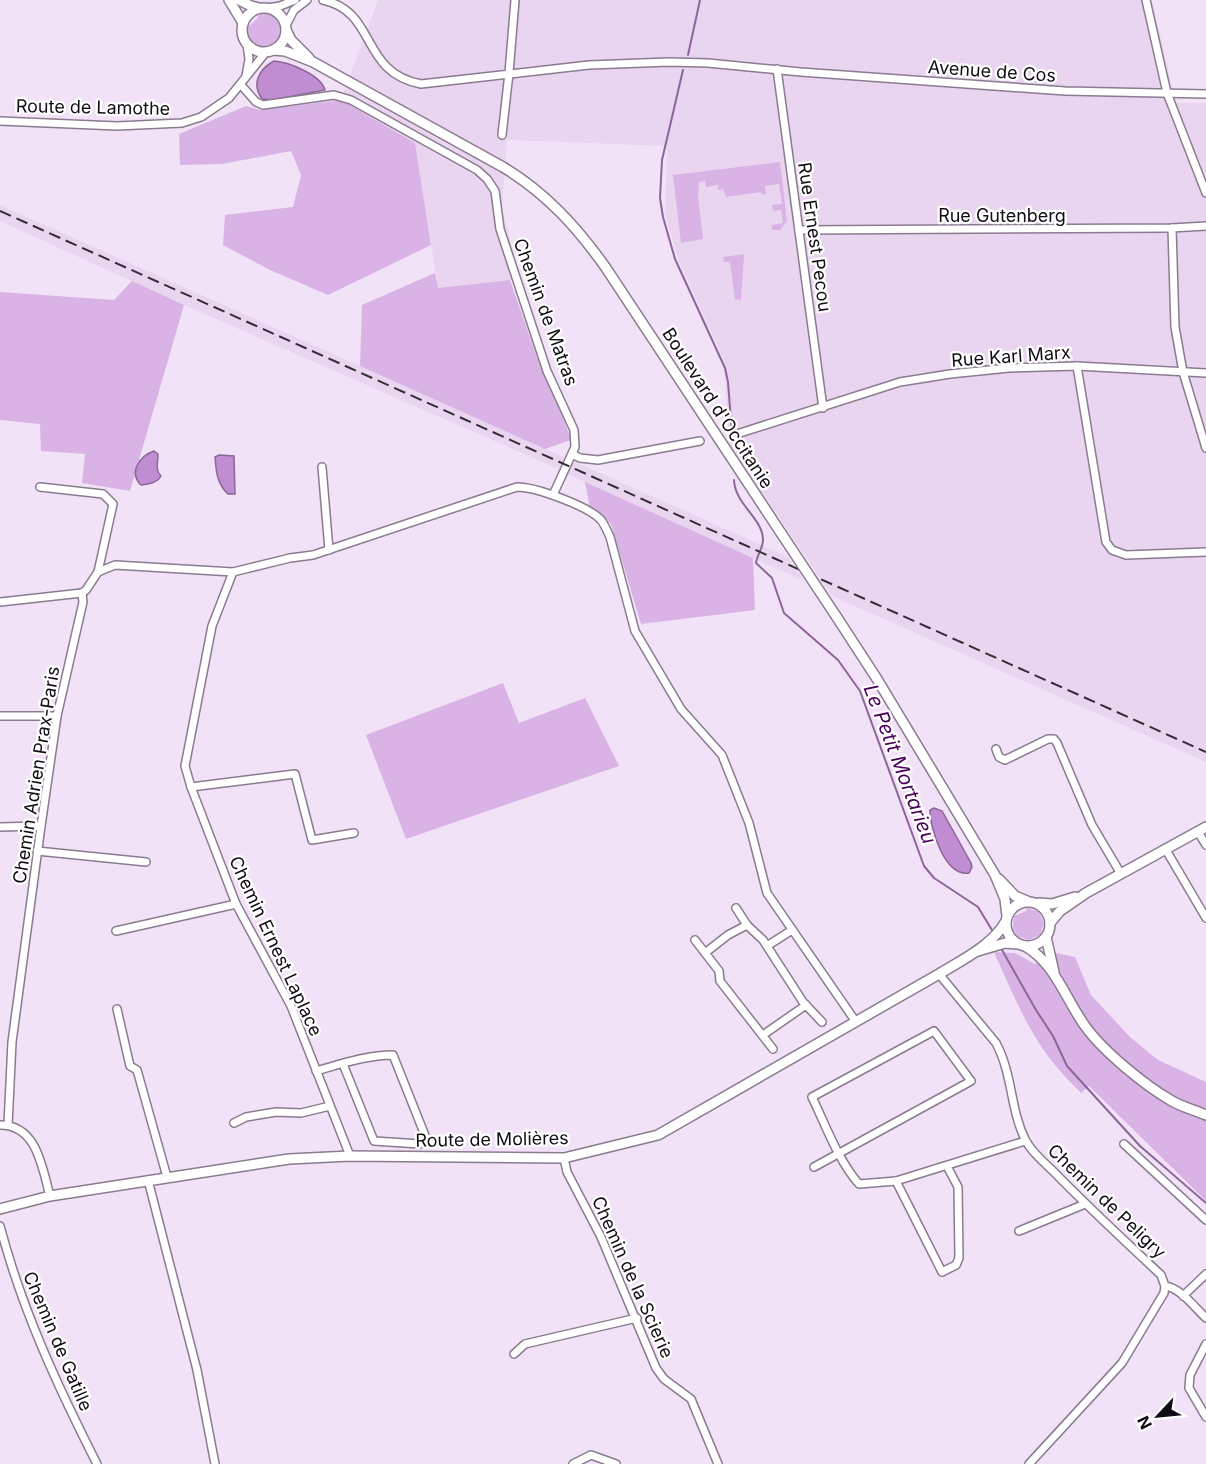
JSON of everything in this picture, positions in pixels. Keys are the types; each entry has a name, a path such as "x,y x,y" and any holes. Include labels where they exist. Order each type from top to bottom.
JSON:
{"main road":[{"path":"229,0 243,23"},
{"path":"239,0 251,6 264,8 279,14 286,28 284,40 270,51 256,50 247,44 242,34 243,23 251,12 264,8"},
{"name":"Boulevard d'Occitanie","path":"286,28 294,44 313,62"},
{"name":"Boulevard d'Occitanie","path":"270,51 285,51 313,62 509,171 542,194 566,216 606,268 877,679 995,875 1006,903 1007,918"},
{"path":"1055,975 1046,937 1050,923 1060,911 1086,893 1202,830"},
{"name":"Boulevard d'Occitanie","path":"995,875 1016,896 1027,901"},
{"path":"1086,893 1056,903 1027,901 1013,907 1007,918 1009,935 1036,952 1055,975 1085,1027 1122,1065 1172,1101 1206,1115"},
{"path":"1037,903 1046,909 1050,923"},
{"name":"Route de Molières","path":"0,1209 50,1196 289,1159 350,1156 564,1158 658,1135 973,953 997,935 1007,918"},
{"path":"1022,945 1034,945 1046,937"},
{"name":"Route de Molières","path":"973,953 1005,943 1022,945"}],"street":[{"path":"264,8 280,6 295,0"},
{"path":"286,28 294,10 307,0"},
{"path":"323,0 340,5 354,15 375,54 391,72 407,81 421,84 509,73"},
{"path":"502,135 515,0"},
{"path":"1146,0 1167,93 1206,193"},
{"path":"242,83 249,65 247,44"},
{"name":"Route de Lamothe","path":"0,121 105,125 182,123 213,110 229,98 270,51"},
{"name":"Avenue de Cos","path":"509,73 589,65 708,63 1065,91 1206,94"},
{"name":"Rue Ernest Pecou","path":"777,69 823,408"},
{"name":"Chemin de Matras","path":"242,83 256,102 263,105 334,95 351,100 477,170 487,180 495,191 500,229 547,371 574,430 575,447 553,495"},
{"name":"Rue Gutenberg","path":"799,230 1206,226"},
{"path":"1172,228 1175,327 1184,372 1206,448"},
{"path":"1077,366 1106,542 1112,550 1126,555 1206,552"},
{"name":"Rue Karl Marx","path":"740,433 900,382 1009,368 1077,366 1206,373"},
{"path":"572,454 580,458 598,460 700,441"},
{"path":"322,467 329,550"},
{"path":"0,602 82,593 98,572 113,504 103,494 39,487"},
{"path":"98,572 115,565 233,573 290,558 313,555 506,489 529,488 553,495 593,514 603,522 607,529 635,631 681,710 722,755 749,823 767,893 856,1022"},
{"name":"Chemin Ernest Laplace","path":"233,573 212,627 185,766 236,904 291,1006 350,1156"},
{"name":"Chemin Adrien Prax-Paris","path":"4,1125 12,1041 57,716 83,602 82,593"},
{"path":"0,716 57,716"},
{"path":"996,749 999,757 1005,760 1048,739 1054,740 1092,825 1121,874"},
{"path":"191,787 295,774 312,840 354,833"},
{"path":"0,827 41,826"},
{"path":"1202,830 1206,845"},
{"path":"1166,850 1206,918"},
{"path":"38,851 146,862"},
{"path":"116,931 236,904"},
{"path":"736,908 767,946 806,1005 822,1022"},
{"path":"705,953 747,924"},
{"path":"767,946 792,930"},
{"path":"695,940 719,971 720,981 773,1048"},
{"name":"Chemin de Peligry","path":"939,974 996,1043 1007,1066 1025,1141 1085,1204 1161,1275 1165,1286 1164,1293 1122,1363 1029,1464"},
{"path":"763,1035 806,1005"},
{"path":"117,1009 130,1066 137,1070 167,1177"},
{"path":"814,1167 839,1153 970,1081 934,1031 812,1097 839,1153 849,1172 859,1184 896,1181 1025,1141"},
{"path":"316,1071 343,1064 381,1055 393,1055 426,1138 420,1144 374,1141 343,1064"},
{"path":"234,1122 246,1117 276,1112 301,1113 330,1106"},
{"path":"4,1125 22,1130 30,1138 50,1196"},
{"path":"1124,1144 1206,1220"},
{"name":"Chemin de la Scierie","path":"564,1158 567,1172 601,1237 637,1318 656,1368 664,1379 691,1399 718,1464"},
{"path":"896,1181 942,1272 956,1265 959,1258 958,1187 947,1166"},
{"path":"148,1180 197,1370 215,1464"},
{"path":"1019,1231 1085,1204"},
{"name":"Chemin de Gatille","path":"0,1226 12,1269 39,1343 97,1464"},
{"path":"1183,1296 1206,1274"},
{"path":"1165,1286 1170,1286 1183,1296 1206,1318"},
{"path":"514,1354 525,1344 637,1318"},
{"path":"1206,1344 1190,1375 1189,1388 1206,1418"},
{"path":"573,1464 591,1455 616,1464"}],"shaded area":[{"path":"378,0 1152,0 1176,103 1206,103 1206,762 832,596 729,443 724,360 679,262 665,214 667,146 507,140 502,208 520,279 438,288 415,143 341,100"},
{"path":"260,13 274,16 281,28 276,42 269,45 254,44 249,37 247,26 255,21"},
{"path":"274,61 304,70 317,79 325,90 272,100 262,99 257,88 258,77 264,68"},
{"path":"341,100 415,143 431,245 328,295 272,271 223,245 225,215 293,207 301,175 291,151 222,164 180,165 179,134 246,106 260,110"},
{"path":"780,162 787,221 780,230 772,230 772,225 783,223 781,210 773,211 772,205 782,204 779,184 765,186 766,194 761,194 761,192 726,197 723,189 718,190 718,185 706,187 705,181 699,182 698,196 703,239 681,243 673,175"},
{"path":"0,205 566,458 561,470 184,305 0,221"},
{"path":"744,254 741,300 735,299 730,262 724,262 723,257"},
{"path":"435,273 438,288 510,280 540,366 571,440 545,449 360,366 362,305"},
{"path":"132,281 184,305 130,491 82,483 85,454 41,451 40,424 0,420 0,292 114,300"},
{"path":"154,451 158,454 157,469 161,476 155,482 141,485 136,475 137,465"},
{"path":"234,456 235,494 228,494 219,482 215,457"},
{"path":"573,461 788,557 804,581 567,474"},
{"path":"585,482 753,558 755,610 641,624 611,524 590,508"},
{"path":"503,683 519,723 585,698 619,766 406,839 366,735"},
{"path":"934,808 942,811 971,863 969,873 953,868 940,850 931,818 930,810"},
{"path":"1027,908 1039,912 1044,923 1040,935 1029,940 1017,936 1013,929 1014,916 1026,911"},
{"path":"994,952 1015,953 1035,964 1056,953 1075,957 1091,995 1130,1037 1158,1060 1206,1082 1206,1201 1089,1086 1081,1093 1058,1069 1043,1050 1026,1021"}],"waterway":[{"name":"Le Petit Mortarieu","path":"688,55 700,0"},
{"name":"Le Petit Mortarieu","path":"683,70 662,160 660,198 675,259 725,368 732,434"},
{"name":"Le Petit Mortarieu","path":"734,480 739,497 762,532 763,543 756,563 772,578 784,613 838,660 860,691 924,866 934,878 978,907 992,930"},
{"name":"Le Petit Mortarieu","path":"1002,950 1053,1036 1067,1066 1140,1146 1206,1203"}],"railway":[{"path":"0,211 1206,752"}]}
